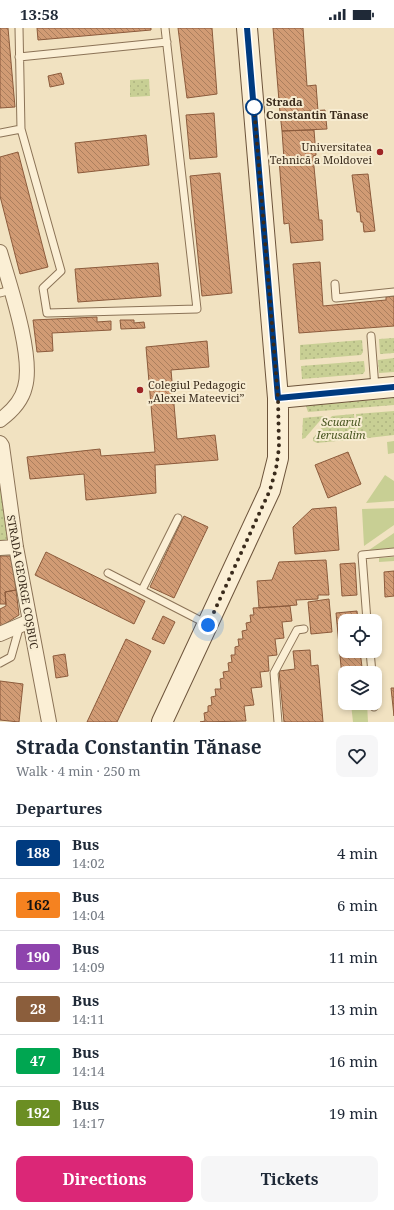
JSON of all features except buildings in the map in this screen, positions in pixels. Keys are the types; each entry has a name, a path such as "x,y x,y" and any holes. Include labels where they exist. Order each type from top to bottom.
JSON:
{"main road":[{"path":"162,722 208,625 273,480 279,448 278,398 247,28"},
{"path":"278,398 384,388"}],"street":[{"path":"0,252 6,292 25,350 26,385 22,396 7,415 0,420"},
{"name":"STRADA GEORGE COȘBUC","path":"0,443 2,446 25,623 49,722"},
{"path":"0,548 16,547"},
{"path":"0,634 25,623"}],"lane":[{"path":"19,28 21,129 60,271 43,288 47,313 197,309 165,28"},
{"path":"19,57 167,42"},
{"path":"0,133 21,129"},
{"path":"335,284 336,298 394,292"},
{"path":"371,336 384,388"},
{"path":"142,590 178,518"},
{"path":"366,614 362,555 394,552"},
{"path":"108,573 208,625"},
{"path":"0,663 11,656 25,623"},
{"path":"278,722 274,673 297,630 304,629"}],"green space":[{"path":"149,79 150,96 130,97 130,80"},
{"path":"394,338 394,353 380,354 379,339"},
{"path":"362,340 363,352 361,355 300,360 300,345"},
{"path":"394,358 394,372 379,373 378,360"},
{"path":"364,361 365,371 363,374 302,379 301,366"},
{"name":"Scuarul Ierusalim","path":"394,398 394,405 308,412 306,406"},
{"name":"Scuarul Ierusalim","path":"394,411 394,435 359,439 356,414"},
{"name":"Scuarul Ierusalim","path":"354,414 356,439 317,443 313,441 313,438 332,416"},
{"name":"Scuarul Ierusalim","path":"324,416 305,438 302,439 303,418"},
{"path":"394,441 394,453 388,454 387,442"},
{"path":"0,467 12,542 0,542"},
{"path":"385,475 394,481 394,501 366,503"},
{"path":"394,508 394,525 364,546 362,509"},
{"path":"394,533 394,548 369,550"},
{"path":"394,557 394,561 379,562 379,558"},
{"path":"352,710 367,710 368,722 353,722"}],"bus line":[{"name":"188","path":"247,28 278,398 394,387"}],"place":[{"name":"Strada Constantin Tănase","path":"254,107"},
{"name":"Universitatea Tehnică a Moldovei","path":"380,152"},
{"name":"Colegiul Pedagogic „Alexei Mateevici”","path":"140,390"}],"route":[{"path":"208,625 270,490 276,469 279,448 278,398 254,107"}]}
